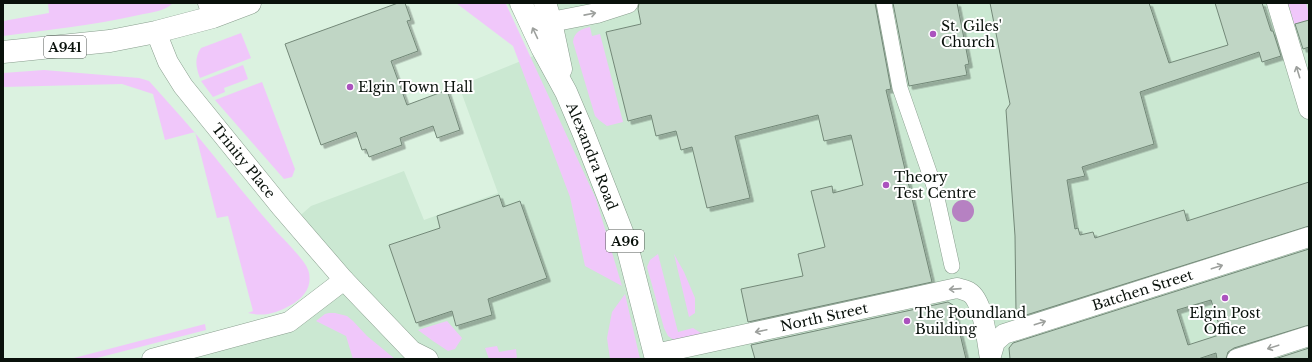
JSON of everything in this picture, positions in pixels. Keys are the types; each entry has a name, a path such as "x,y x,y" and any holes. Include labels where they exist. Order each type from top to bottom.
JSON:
{"main road":[{"name":"A941","path":"3,52 110,42 156,32 210,10 250,3"},
{"name":"Alexandra Road","path":"521,3 542,48 566,92 626,242 656,357"},
{"name":"Alexandra Road","path":"548,12 566,92"}],"street":[{"path":"548,12 597,13 628,3"},
{"path":"884,3 900,88 935,189 952,266"},
{"path":"1277,3 1309,109"},
{"name":"Trinity Place","path":"156,32 168,62 183,86 281,207 344,280 412,351 428,359"},
{"name":"Batchen Street","path":"990,359 995,342 1004,334 1309,237"},
{"path":"152,359 289,322 344,280"},
{"name":"North Street","path":"656,357 731,337 957,288 969,292 982,312 990,359"},
{"path":"1237,359 1309,336"}],"shaded area":[{"path":"48,3 173,3 161,10 122,19 3,36 3,21 49,13"},
{"path":"456,3 506,4 596,199 622,286 585,266 570,197 513,46"},
{"path":"507,3 1309,3 1309,359 433,359 295,220 311,206 404,171 424,220 498,193 459,86 536,55"},
{"path":"1288,3 1306,3 1309,20 1294,24"},
{"path":"590,27 592,36 600,34 623,122 607,126 595,116 573,42 576,33"},
{"path":"241,33 251,58 200,78 196,63 197,56 201,48"},
{"path":"243,65 248,79 224,88 225,92 213,97 201,81"},
{"path":"44,70 139,78 149,81 194,132 165,140 153,94 122,84 3,87 3,73"},
{"path":"262,82 295,169 292,177 284,179 215,100"},
{"path":"195,133 260,213 298,255 307,268 310,278 306,292 303,296 286,308 260,315 248,313 253,311 228,216 217,218"},
{"path":"963,200 971,203 974,211 971,219 963,222 955,219 952,211 955,203"},
{"path":"658,254 678,332 693,328 704,335 674,340 668,336 664,328 647,267 650,260"},
{"path":"674,254 684,272 695,298 695,313 689,317"},
{"path":"344,284 422,359 159,359 291,325"},
{"path":"625,294 640,359 610,359 607,338 612,312"},
{"path":"329,313 347,316 367,336 395,359 353,359 346,336 316,321 325,314"},
{"path":"447,321 462,338 455,349 448,351 418,330"},
{"path":"205,324 206,330 93,359 70,359"},
{"path":"497,346 499,352 516,349 517,359 489,359 485,348"}],"building":[{"name":"Elgin Town Hall","path":"398,3 405,3 411,20 407,21 418,51 391,61 407,105 447,90 460,130 437,138 433,126 400,138 402,145 369,157 366,149 362,150 356,132 321,145 285,44"},
{"path":"639,3 875,3 891,89 886,90 932,282 748,322 741,289 803,276 798,254 825,247 811,191 832,186 833,193 863,185 851,135 824,141 818,115 735,136 750,198 707,208 692,147 681,150 676,131 656,136 651,115 628,121 606,32 641,24 638,9"},
{"name":"St. Giles' Church","path":"893,3 957,3 969,64 965,65 967,75 909,86"},
{"path":"990,3 1149,3 1169,63 1228,45 1215,3 1262,3 1281,56 1262,62 1259,52 1140,92 1154,144 1082,167 1085,176 1067,180 1075,229 1078,228 1080,235 1093,232 1095,238 1184,210 1187,221 1309,182 1309,226 1023,316 1016,312 1015,236 1006,110 1010,104"},
{"path":"1309,20 1309,47 1303,49 1295,24"},
{"path":"499,195 503,207 520,201 547,278 488,299 492,315 456,326 452,311 416,323 389,245 440,228 437,216"},
{"path":"1309,249 1309,325 1234,348 1228,352 1226,359 1217,359 1216,353 1198,359 1010,359 1009,348 1013,343","holes":["1211,300 1222,334 1188,345 1177,310"]},
{"name":"The Poundland Building","path":"948,302 953,305 966,359 755,359 751,345"},
{"path":"1309,348 1309,359 1275,359"}],"place":[{"name":"St. Giles' Church","path":"933,34"},
{"name":"Elgin Town Hall","path":"350,87"},
{"name":"Theory Test Centre","path":"886,185"},
{"name":"Elgin Post Office","path":"1225,298"},
{"name":"The Poundland Building","path":"907,321"}]}
